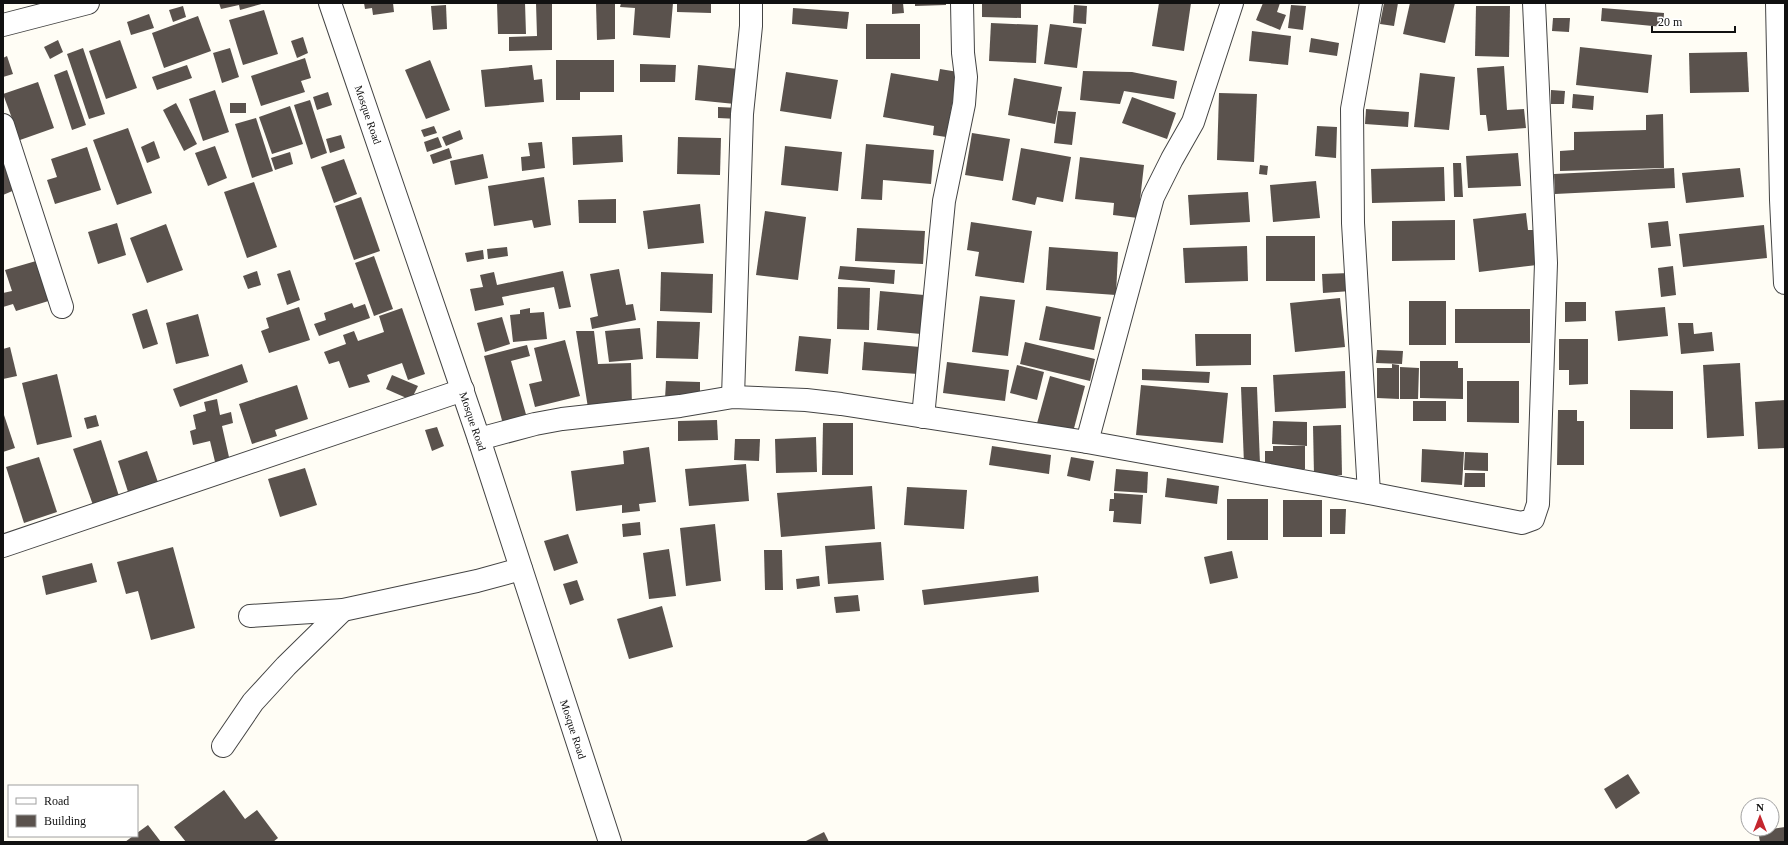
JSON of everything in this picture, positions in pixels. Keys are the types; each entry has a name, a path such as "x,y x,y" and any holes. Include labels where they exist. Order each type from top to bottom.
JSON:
{"street":[{"path":"3,25 88,3"},
{"name":"Mosque Road","path":"330,3 479,439 610,842"},
{"path":"733,397 742,114 752,3"},
{"path":"923,417 944,201 964,104 966,76 963,53 962,3"},
{"path":"1087,442 1153,197 1172,158 1193,122 1232,3"},
{"path":"1369,492 1353,223 1352,109 1371,3"},
{"path":"479,439 535,424 562,419 680,406 733,397 806,400 841,404 1087,442 1369,492 1522,523 1533,519 1538,504 1546,263 1534,3"},
{"path":"1777,3 1781,200 1785,283"},
{"path":"3,125 62,307"},
{"path":"3,546 462,390"},
{"path":"250,616 343,610 477,581 521,569"},
{"path":"223,746 253,702 286,666 343,610"}],"building":[{"path":"219,3 265,3 240,10 239,5 221,9"},
{"path":"364,3 393,3 394,12 373,15 372,8 365,9"},
{"path":"497,3 525,3 526,34 498,34"},
{"path":"536,3 552,3 552,50 509,51 509,37 537,36"},
{"path":"596,3 615,3 615,39 597,40"},
{"path":"621,3 673,3 670,38 633,35 635,8 620,7"},
{"path":"677,3 711,3 711,13 677,12"},
{"path":"892,3 903,3 904,13 892,14"},
{"path":"915,3 946,3 946,5 915,6"},
{"path":"982,3 1021,3 1021,18 982,17"},
{"path":"1159,3 1191,3 1184,51 1152,46"},
{"path":"1263,3 1280,3 1277,12 1286,15 1280,30 1256,20"},
{"path":"1384,3 1398,3 1394,26 1380,24"},
{"path":"1410,3 1455,3 1445,43 1403,34"},
{"path":"446,5 447,29 433,30 431,6"},
{"path":"1074,5 1087,6 1086,24 1073,23"},
{"path":"1291,5 1306,6 1303,30 1288,28"},
{"path":"183,6 186,17 173,22 169,10"},
{"path":"1476,6 1510,6 1509,57 1475,56"},
{"path":"793,8 849,12 847,29 792,24"},
{"path":"1602,8 1664,13 1663,27 1601,21"},
{"path":"264,10 278,54 243,65 229,20"},
{"path":"149,14 154,28 131,35 127,22"},
{"path":"198,16 211,51 164,68 152,33"},
{"path":"1553,18 1570,18 1569,32 1552,31"},
{"path":"991,23 1038,25 1036,63 989,61"},
{"path":"866,24 920,24 920,59 866,59"},
{"path":"1050,24 1082,28 1077,68 1044,64"},
{"path":"1252,31 1291,36 1288,65 1249,61"},
{"path":"303,37 308,53 297,58 291,41"},
{"path":"1311,38 1339,43 1337,56 1309,52"},
{"path":"58,40 63,52 50,59 44,47"},
{"path":"120,40 137,88 106,99 89,51"},
{"path":"1580,47 1652,55 1648,93 1576,85"},
{"path":"83,48 105,114 89,119 67,54"},
{"path":"230,48 239,77 222,83 213,53"},
{"path":"1747,52 1749,92 1690,93 1689,53"},
{"path":"7,56 13,74 3,77 3,58"},
{"path":"305,58 311,78 301,81 305,92 261,106 251,76"},
{"path":"430,60 450,110 426,119 405,70"},
{"path":"556,60 614,60 614,92 580,92 580,100 556,100"},
{"path":"640,64 676,65 675,82 640,82"},
{"path":"187,65 192,78 157,90 152,77"},
{"path":"532,65 534,80 542,79 544,102 485,107 481,70"},
{"path":"698,65 739,69 735,104 695,100"},
{"path":"1504,66 1507,110 1524,109 1526,128 1488,131 1486,115 1480,115 1477,68"},
{"path":"940,69 958,72 946,137 933,135 934,126 883,117 891,73 938,81"},
{"path":"67,70 86,125 72,130 54,75"},
{"path":"1083,71 1132,72 1177,81 1174,99 1124,91 1120,104 1080,100"},
{"path":"786,72 838,80 831,119 780,111"},
{"path":"1420,73 1455,77 1449,130 1414,127"},
{"path":"1014,78 1062,87 1055,124 1008,115"},
{"path":"38,82 54,128 20,140 3,94"},
{"path":"215,90 229,132 203,141 189,99"},
{"path":"1551,90 1565,91 1564,104 1551,104"},
{"path":"328,92 332,105 317,110 313,97"},
{"path":"1219,93 1257,94 1254,162 1217,160"},
{"path":"1573,94 1594,96 1593,110 1572,108"},
{"path":"1132,97 1176,113 1167,139 1122,123"},
{"path":"310,100 327,153 311,159 294,105"},
{"path":"176,103 197,144 184,151 163,110"},
{"path":"230,103 246,103 246,113 230,113"},
{"path":"290,106 303,144 272,154 259,117"},
{"path":"718,107 739,108 739,119 718,118"},
{"path":"1366,109 1409,112 1408,127 1365,124"},
{"path":"1058,111 1076,112 1072,145 1054,143"},
{"path":"1663,114 1664,168 1560,171 1560,151 1574,150 1574,132 1646,130 1646,115"},
{"path":"256,118 273,171 252,178 235,124"},
{"path":"434,126 437,133 424,137 421,130"},
{"path":"1317,126 1337,127 1336,158 1315,156"},
{"path":"128,128 152,193 117,205 93,140"},
{"path":"460,130 463,139 446,146 442,137"},
{"path":"972,133 1010,139 1003,181 965,175"},
{"path":"341,135 345,148 330,153 326,139"},
{"path":"622,135 623,162 573,165 572,137"},
{"path":"438,137 442,147 427,152 424,142"},
{"path":"678,137 721,138 720,175 677,174"},
{"path":"154,141 160,158 147,163 141,147"},
{"path":"542,142 545,168 522,171 521,157 530,156 528,143"},
{"path":"866,144 934,150 931,184 883,180 882,200 861,199"},
{"path":"215,146 227,178 208,186 195,153"},
{"path":"785,146 842,152 838,191 781,185"},
{"path":"87,147 101,190 55,204 47,180 57,177 51,159"},
{"path":"449,148 452,158 433,164 430,155"},
{"path":"1021,148 1071,157 1063,202 1037,197 1035,205 1012,200"},
{"path":"290,152 293,164 275,170 271,158"},
{"path":"1518,153 1521,186 1468,188 1466,156"},
{"path":"3,154 17,189 3,195"},
{"path":"483,154 488,178 455,185 450,161"},
{"path":"1080,157 1144,165 1138,218 1113,215 1114,203 1075,199"},
{"path":"344,159 357,194 334,203 321,167"},
{"path":"1453,163 1461,163 1463,197 1454,197"},
{"path":"1260,165 1268,166 1267,175 1259,174"},
{"path":"1444,167 1445,201 1372,203 1371,169"},
{"path":"1674,168 1675,188 1555,194 1554,174"},
{"path":"1740,168 1744,197 1686,203 1682,173"},
{"path":"544,177 551,225 534,228 532,220 494,226 488,186"},
{"path":"1316,181 1320,218 1273,222 1270,185"},
{"path":"254,182 277,247 247,258 224,192"},
{"path":"1248,192 1250,222 1190,225 1188,195"},
{"path":"361,197 380,251 354,260 335,206"},
{"path":"616,199 616,223 579,223 578,200"},
{"path":"700,204 704,243 648,249 643,211"},
{"path":"765,211 806,217 798,280 756,275"},
{"path":"1526,213 1528,230 1533,230 1537,265 1479,272 1473,219"},
{"path":"1455,220 1455,260 1392,261 1392,221"},
{"path":"1668,221 1671,246 1651,248 1648,223"},
{"path":"971,222 1032,231 1024,283 975,276 979,252 967,250"},
{"path":"117,223 126,255 98,264 88,232"},
{"path":"166,224 183,270 147,283 130,238"},
{"path":"1764,225 1767,258 1683,267 1679,234"},
{"path":"857,228 925,231 923,264 855,261"},
{"path":"1266,236 1315,236 1315,281 1266,281"},
{"path":"1247,246 1248,281 1185,283 1183,248"},
{"path":"507,247 508,256 488,259 487,249"},
{"path":"1049,247 1118,252 1116,295 1046,290"},
{"path":"483,250 484,259 467,262 465,253"},
{"path":"374,256 393,309 374,316 355,263"},
{"path":"43,259 55,299 16,311 13,304 3,307 3,293 12,291 5,270"},
{"path":"840,266 895,270 894,284 838,279"},
{"path":"1673,266 1676,295 1661,297 1658,268"},
{"path":"619,269 626,305 633,304 636,320 592,329 590,318 598,316 590,274"},
{"path":"290,270 300,300 287,305 277,274"},
{"path":"257,271 261,285 248,289 243,276"},
{"path":"563,271 571,307 559,309 554,287 502,297 504,305 475,311 470,289 483,287 480,275 494,272 497,285"},
{"path":"661,272 713,274 712,313 660,311"},
{"path":"1350,273 1351,291 1323,293 1322,274"},
{"path":"838,287 870,288 869,330 837,329"},
{"path":"880,291 924,295 921,334 877,330"},
{"path":"980,296 1015,300 1008,356 972,352"},
{"path":"1340,298 1345,347 1295,352 1290,303"},
{"path":"1409,301 1446,301 1446,345 1409,345"},
{"path":"1565,302 1586,302 1586,321 1565,322"},
{"path":"352,303 354,308 365,304 370,318 319,336 314,324 326,320 324,313"},
{"path":"1046,306 1101,317 1094,350 1039,340"},
{"path":"299,307 310,340 269,353 261,331 269,328 266,318"},
{"path":"1665,307 1668,336 1618,341 1615,311"},
{"path":"402,308 425,374 408,380 402,363 367,375 370,382 349,388 339,361 329,364 324,352 346,344 343,335 354,331 358,341 384,332 379,316"},
{"path":"530,308 530,313 544,312 547,339 513,342 510,315 520,314 520,310"},
{"path":"147,309 158,344 143,349 132,314"},
{"path":"1455,309 1530,309 1530,343 1455,343"},
{"path":"198,314 209,356 176,364 166,323"},
{"path":"502,317 510,344 485,352 477,323"},
{"path":"657,321 700,322 698,359 656,358"},
{"path":"1678,323 1693,323 1694,334 1712,332 1714,351 1681,354"},
{"path":"640,328 643,359 609,362 605,331"},
{"path":"576,331 594,331 598,364 631,363 632,407 588,408"},
{"path":"1195,334 1251,334 1251,365 1196,366"},
{"path":"799,336 831,339 828,374 795,371"},
{"path":"1559,339 1588,339 1588,384 1569,385 1569,370 1559,370"},
{"path":"565,340 580,396 535,407 529,384 542,381 534,348"},
{"path":"864,342 920,347 918,374 862,370"},
{"path":"1025,342 1095,359 1090,381 1020,364"},
{"path":"527,345 530,356 511,361 527,418 503,424 484,356"},
{"path":"10,347 17,376 3,379 3,349"},
{"path":"1377,350 1403,351 1402,364 1376,363"},
{"path":"1420,361 1458,361 1458,368 1463,368 1463,399 1420,398"},
{"path":"947,362 1009,370 1005,401 943,393"},
{"path":"1740,363 1744,436 1707,438 1703,365"},
{"path":"242,364 248,382 180,407 173,389"},
{"path":"1392,364 1399,365 1399,399 1377,398 1377,368 1392,368"},
{"path":"1017,365 1044,372 1037,400 1010,393"},
{"path":"1400,367 1419,368 1418,399 1400,399"},
{"path":"1142,369 1210,372 1209,383 1142,380"},
{"path":"1345,371 1346,408 1275,412 1273,375"},
{"path":"57,374 72,437 37,445 22,383"},
{"path":"392,375 418,386 411,400 386,389"},
{"path":"1050,376 1085,386 1072,436 1036,427"},
{"path":"666,381 700,382 700,399 665,399"},
{"path":"1467,381 1519,381 1519,423 1467,422"},
{"path":"297,385 308,419 275,430 277,436 252,444 239,404"},
{"path":"1141,385 1228,393 1223,443 1136,435"},
{"path":"1241,387 1257,387 1260,464 1244,464"},
{"path":"1630,390 1673,391 1673,429 1630,429"},
{"path":"217,399 220,415 231,412 233,423 222,426 231,466 217,470 210,441 193,445 190,431 196,429 193,415 206,411 204,402"},
{"path":"1785,400 1785,448 1758,449 1755,402"},
{"path":"1413,401 1446,401 1446,421 1413,421"},
{"path":"1558,410 1577,410 1577,421 1584,421 1584,465 1557,465"},
{"path":"3,412 15,448 3,452"},
{"path":"96,415 99,426 87,429 84,418"},
{"path":"717,420 718,440 678,441 678,421"},
{"path":"1273,421 1307,422 1307,446 1272,444"},
{"path":"823,423 853,423 853,475 822,475"},
{"path":"1341,425 1342,475 1314,475 1313,426"},
{"path":"437,427 444,446 432,451 425,430"},
{"path":"816,437 817,472 776,473 775,439"},
{"path":"735,439 760,439 759,461 734,460"},
{"path":"101,440 119,496 93,505 73,449"},
{"path":"992,446 1051,455 1049,474 989,465"},
{"path":"1273,446 1305,446 1305,469 1265,469 1265,451 1273,451"},
{"path":"649,447 656,502 639,504 640,511 622,513 622,505 576,511 571,471 624,464 623,451"},
{"path":"1422,449 1464,452 1462,485 1421,482"},
{"path":"147,451 160,488 130,498 118,461"},
{"path":"1465,452 1488,453 1488,471 1464,470"},
{"path":"39,457 57,512 24,523 6,467"},
{"path":"1071,457 1094,461 1090,481 1067,476"},
{"path":"746,464 749,501 689,506 685,469"},
{"path":"305,468 317,505 280,517 268,479"},
{"path":"1116,469 1148,472 1147,493 1114,491"},
{"path":"1465,473 1485,473 1485,487 1464,487"},
{"path":"1167,478 1219,486 1217,504 1165,497"},
{"path":"872,486 875,529 781,537 777,493"},
{"path":"907,487 967,490 964,529 904,525"},
{"path":"1114,493 1143,495 1141,524 1113,522 1114,511 1109,511 1110,499 1114,499"},
{"path":"1227,499 1268,499 1268,540 1227,540"},
{"path":"1283,500 1322,500 1322,537 1283,537"},
{"path":"1330,509 1346,509 1345,534 1330,534"},
{"path":"640,522 641,535 623,537 622,524"},
{"path":"715,524 721,581 686,586 680,528"},
{"path":"568,534 578,563 554,571 544,541"},
{"path":"881,542 884,580 828,584 825,546"},
{"path":"173,547 195,628 151,640 138,591 126,594 117,562"},
{"path":"669,549 676,596 649,599 643,553"},
{"path":"764,550 782,550 783,590 765,590"},
{"path":"1232,551 1238,578 1210,584 1204,557"},
{"path":"92,563 97,582 46,595 42,576"},
{"path":"819,576 820,586 797,589 796,579"},
{"path":"1038,576 1039,592 924,605 922,590"},
{"path":"577,580 584,600 570,605 563,584"},
{"path":"858,595 860,611 836,613 834,597"},
{"path":"662,606 673,647 629,659 617,619"},
{"path":"1628,774 1640,793 1616,809 1604,789"},
{"path":"224,790 245,819 257,810 278,838 273,842 186,842 174,827"},
{"path":"148,825 161,842 125,842 132,837 138,837 138,832"},
{"path":"1785,827 1785,842 1760,842 1759,837 1780,837 1780,828"},
{"path":"824,832 829,842 804,842"}]}
